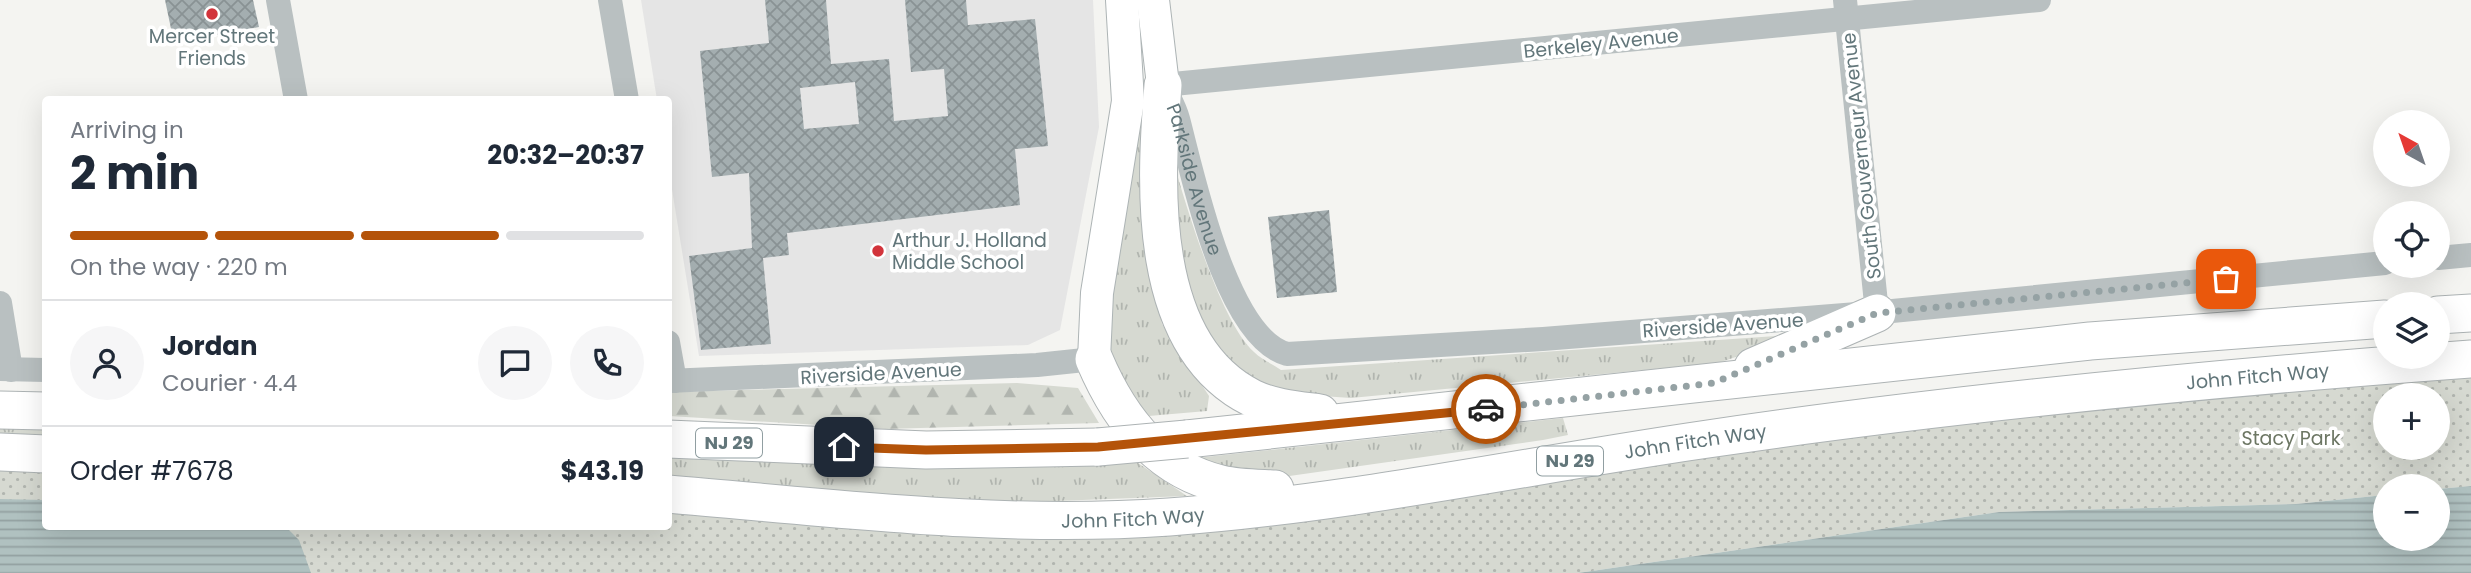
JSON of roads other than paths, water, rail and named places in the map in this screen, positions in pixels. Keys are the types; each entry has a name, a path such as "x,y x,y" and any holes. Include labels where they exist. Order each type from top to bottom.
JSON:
{"highway":[{"path":"1163,85 1157,152 1161,215 1177,313 1188,337 1218,374 1253,398 1276,406 1366,420"},
{"path":"1714,383 1877,313"},
{"path":"2450,314 2471,313"},
{"name":"NJ 29","path":"672,439 926,450 1098,447 2090,341 2373,320"},
{"path":"1094,359 1109,395 1126,421 1165,460 1194,475 1222,484 1278,490 1495,473"},
{"name":"John Fitch Way","path":"672,494 884,513 1084,521 1170,517 1330,499 1701,440 2027,398 2471,359"},
{"path":"0,410 42,411"},
{"path":"0,452 42,454"}],"main road":[{"path":"1094,359 1097,293 1128,101 1122,0"},
{"name":"Parkside Avenue","path":"1153,0 1163,85"}],"street":[{"path":"278,0 295,96"},
{"path":"610,0 626,96"},
{"name":"Berkeley Avenue","path":"1163,85 1846,9 2039,0"},
{"name":"South Gouverneur Avenue","path":"1846,9 1877,313"},
{"name":"Parkside Avenue","path":"1163,85 1178,117 1184,152 1217,253 1245,320 1270,348"},
{"path":"2450,257 2471,255"},
{"name":"Riverside Avenue","path":"1270,348 1287,354 1362,351 1877,313 2373,264"},
{"path":"0,303 5,370 42,370"},
{"name":"Riverside Avenue","path":"672,381 1037,365 1094,359"}],"place":[{"name":"Mercer Street Friends","path":"212,14"},
{"name":"Arthur J. Holland Middle School","path":"878,251"}],"park label":[{"name":"Stacy Park","path":"2291,438"}]}
